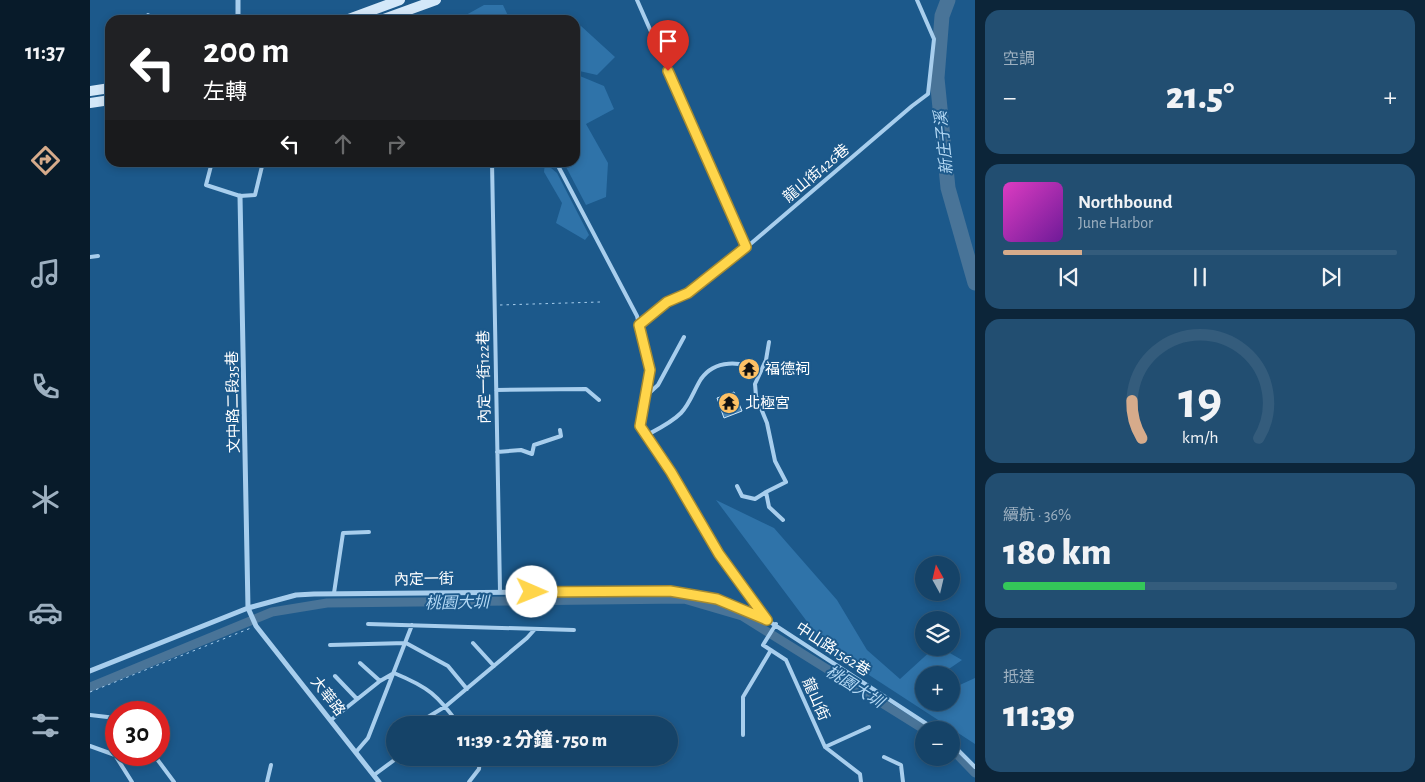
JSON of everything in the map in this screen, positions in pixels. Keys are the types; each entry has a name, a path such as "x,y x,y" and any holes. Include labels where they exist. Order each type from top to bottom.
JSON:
{"street":[{"path":"238,0 238,15"},
{"path":"366,15 400,0"},
{"path":"394,15 436,0"},
{"path":"90,91 105,89"},
{"path":"90,103 105,101"},
{"name":"文中路二段35巷","path":"240,196 248,608"},
{"name":"內定一街","path":"90,671 248,608 296,596 334,593 670,591 717,599 767,620"},
{"name":"大華路","path":"248,608 256,626 379,782"}],"lane":[{"path":"637,0 746,247"},
{"name":"龍山街426巷","path":"639,325 667,302 688,293 746,247 928,94 934,39 917,0"},
{"path":"211,167 206,184 240,196 255,195 262,167"},
{"name":"內定一街122巷","path":"492,167 500,591"},
{"path":"559,167 637,316 650,370 640,426 671,472 719,554 767,620"},
{"path":"90,257 98,256"},
{"path":"646,396 658,385 684,337"},
{"path":"737,486 742,496 755,499 786,482 775,461 767,423 756,396 755,384 766,360 769,342"},
{"path":"645,436 670,422 682,411 702,377 713,368 731,363 748,364 760,371"},
{"path":"496,390 566,387 586,389 599,400"},
{"path":"497,452 521,450 532,454 534,444 561,436 560,430"},
{"path":"766,492 769,507 783,520"},
{"path":"334,593 343,533 369,532"},
{"name":"中山路1562巷","path":"767,620 776,624 922,721"},
{"path":"368,624 574,630"},
{"name":"龍山街","path":"776,624 763,645 786,660 825,747 860,774 861,782"},
{"path":"356,752 368,738 412,625"},
{"path":"430,716 467,689 535,629"},
{"path":"473,643 494,666"},
{"path":"330,645 406,644 448,666 467,689"},
{"path":"743,735 743,697 771,650"},
{"path":"360,663 380,681"},
{"path":"331,720 380,681 394,673"},
{"path":"394,673 431,690 453,716"},
{"path":"336,676 357,699"},
{"path":"90,715 105,717"},
{"path":"825,747 869,727"},
{"path":"90,746 115,755 132,782"},
{"path":"960,752 975,767"},
{"path":"884,756 901,765 903,782"},
{"path":"268,782 271,765"},
{"path":"162,766 174,782"},
{"path":"374,775 386,766"},
{"path":"469,782 479,766"}],"path":[{"path":"494,305 600,302"},
{"path":"90,692 256,626"}],"shaded area":[{"path":"484,5 503,5 508,15 466,15"},
{"path":"580,26 615,57 597,75 580,71"},
{"path":"580,76 604,86 614,109 586,124 608,163 606,197 586,205 566,167 580,167"},
{"path":"545,167 550,167 557,173 589,235 585,240 556,223 562,203 544,172"},
{"path":"716,500 774,528 837,600 867,650 900,679 925,656 955,656 962,660 953,666 915,666 915,705 826,647"},
{"path":"975,678 975,744 960,734 960,721 940,721 924,711 960,711 960,685"}],"building":[{"name":"福德祠","path":"745,364 756,370 752,376 743,368"},
{"name":"北極宮","path":"734,392 742,411 724,418 717,398"}],"waterway":[{"name":"新庄子溪","path":"948,0 942,16 937,78 948,188 975,283"},
{"name":"桃園大圳","path":"90,687 272,612 327,603 684,599 742,616 915,724"},
{"name":"桃園大圳","path":"960,757 975,773"}],"place":[{"name":"福德祠","path":"749,369"},
{"name":"北極宮","path":"729,403"}],"route":[{"path":"532,592 670,591 717,599 767,620 719,554 671,472 640,426 650,370 639,325 667,302 688,293 746,247 668,71"}]}
